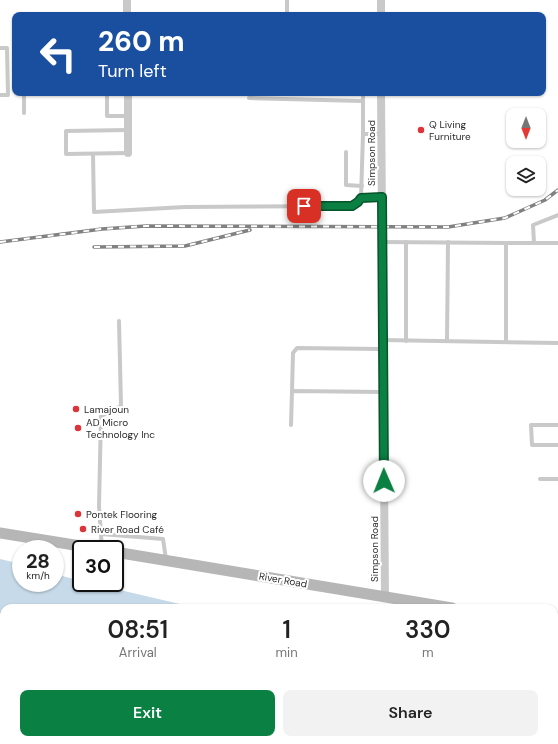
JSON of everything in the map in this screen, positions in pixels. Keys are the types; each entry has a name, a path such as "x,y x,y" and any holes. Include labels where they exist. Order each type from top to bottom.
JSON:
{"street":[{"path":"127,0 127,12"},
{"path":"381,0 381,12"},
{"path":"128,96 128,153"},
{"name":"Simpson Road","path":"381,96 382,392 385,597"},
{"path":"0,533 72,545"},
{"name":"River Road","path":"124,553 428,604"}],"lane":[{"path":"287,0 287,12"},
{"path":"0,48 7,48 8,95 0,95"},
{"path":"24,96 24,113"},
{"path":"106,96 107,116 128,116"},
{"path":"94,154 94,212 185,207 352,206 361,198 363,96"},
{"path":"249,98 362,101"},
{"path":"128,130 66,131 66,154 128,153"},
{"path":"363,134 381,134"},
{"path":"346,152 346,185 362,186"},
{"path":"361,198 382,197"},
{"path":"534,243 534,225 558,215"},
{"path":"382,242 558,243"},
{"path":"406,242 406,341"},
{"path":"447,341 448,242"},
{"path":"506,243 506,342"},
{"path":"101,540 99,506 101,416 121,406 118,321"},
{"path":"382,340 558,343"},
{"path":"291,425 293,353 297,348 382,349"},
{"path":"292,391 382,392"},
{"path":"558,425 531,425 532,445 558,445"},
{"path":"540,479 558,479"},
{"path":"101,534 163,539 167,560"}],"water":[{"path":"0,559 12,562 12,592 64,592 64,576 72,579 72,592 124,591 180,604 0,604"}],"railway":[{"path":"0,242 102,229 146,226 448,227 505,218 545,200 558,190"},
{"path":"94,247 185,246 250,230"}],"place":[{"name":"Q Living Furniture","path":"421,130"},
{"name":"Lamajoun","path":"76,409"},
{"name":"AD Micro Technology Inc","path":"78,428"},
{"name":"Pontek Flooring","path":"78,514"},
{"name":"River Road Café","path":"83,529"}],"route":[{"path":"304,206 352,206 361,198 382,197 382,392 384,481"}]}
